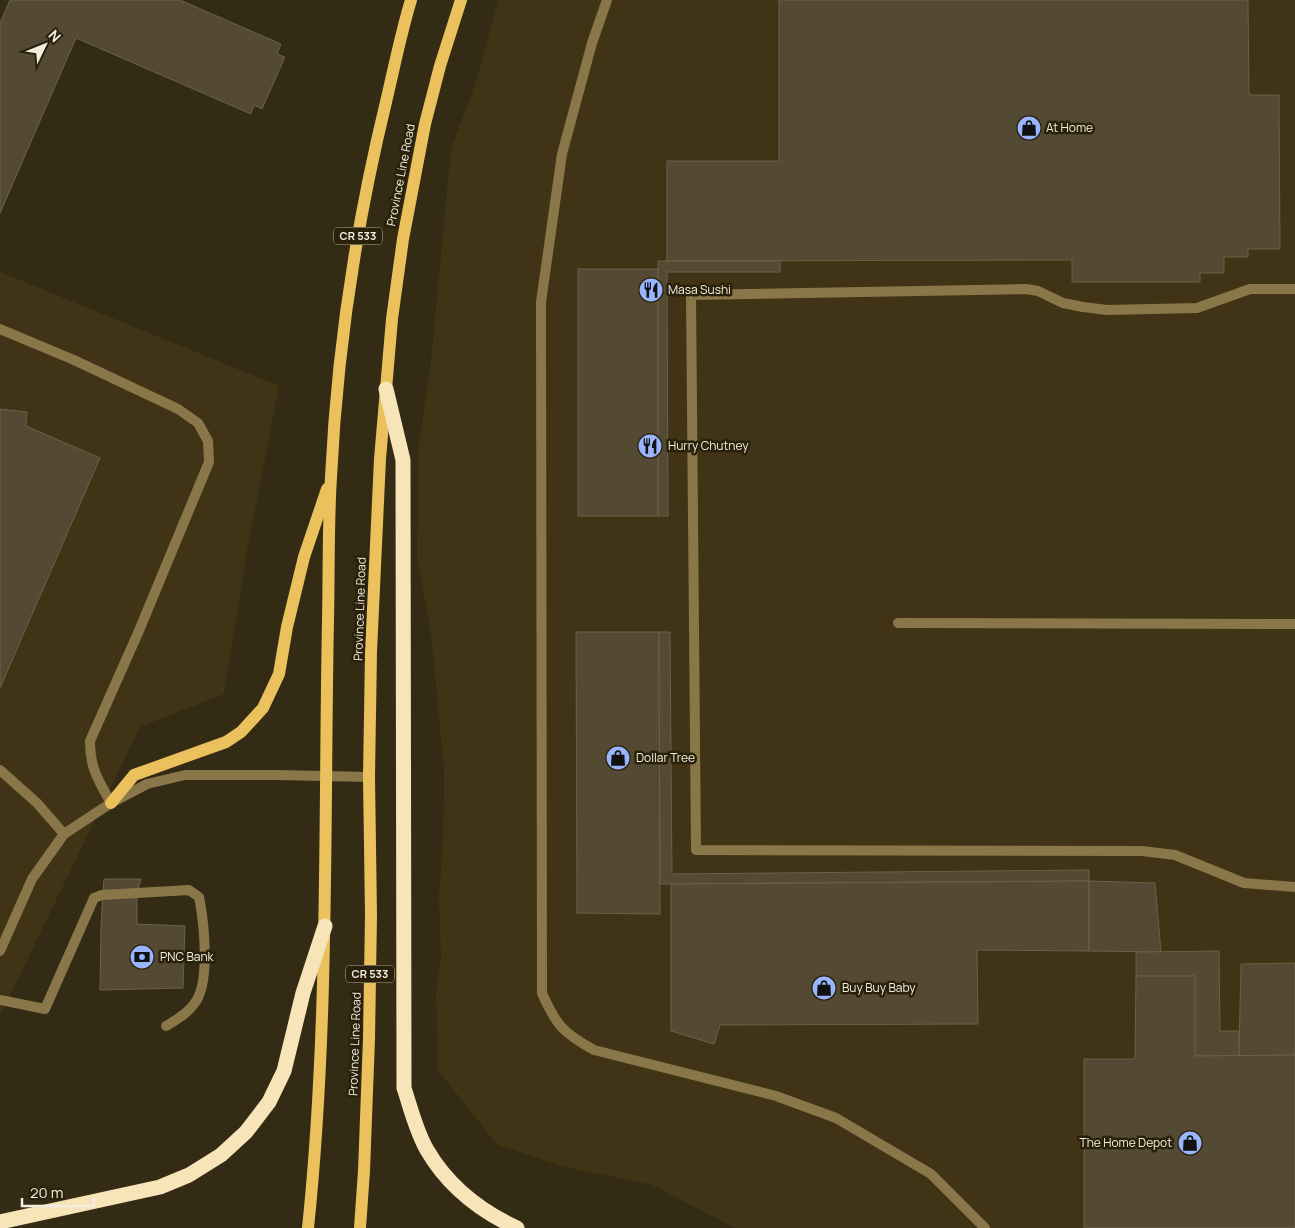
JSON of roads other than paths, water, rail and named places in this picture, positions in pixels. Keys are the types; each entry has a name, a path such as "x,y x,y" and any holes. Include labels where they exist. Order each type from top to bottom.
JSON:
{"highway":[{"path":"386,388 403,460 404,1088 414,1121 427,1150 446,1177 468,1199 496,1218 517,1228"},
{"path":"0,1222 160,1187 189,1175 221,1155 246,1132 269,1102 284,1071 304,993 325,926"}],"main road":[{"name":"CR 533","path":"308,1228 316,1153 325,926 325,776 331,477 345,320 353,265 376,144 411,0"},
{"name":"Province Line Road","path":"360,1228 370,1030 369,776 371,652 380,459 392,319 403,239 425,124 460,0"},
{"path":"111,803 134,775 226,742 241,732 263,708 279,674 286,627 304,557 331,477"}],"street":[{"path":"607,0 592,43 562,154 541,302 542,993 552,1017 572,1038 594,1050 776,1096 836,1118 931,1174 985,1228"},
{"path":"1295,289 1250,289 1197,308 1107,310 1063,303 1038,292 1026,290 691,295 691,304 696,850 1142,851 1175,855 1244,883 1295,887"},
{"path":"0,329 74,360 178,409 198,423 208,441 209,462 90,741 90,760 96,777 111,803"},
{"path":"898,623 1295,624"},
{"path":"0,770 37,803 64,834"},
{"path":"0,951 32,879 64,834 111,803 147,784 185,776 369,776"},
{"path":"0,1000 45,1009 94,898 102,895 189,890 199,897 203,919 204,979 195,1003 181,1017 166,1026"}],"place":[{"name":"At Home","path":"1029,128"},
{"name":"Masa Sushi","path":"651,290"},
{"name":"Hurry Chutney","path":"650,446"},
{"name":"Dollar Tree","path":"618,758"},
{"name":"PNC Bank","path":"142,957"},
{"name":"Buy Buy Baby","path":"824,988"},
{"name":"The Home Depot","path":"1190,1143"}]}
